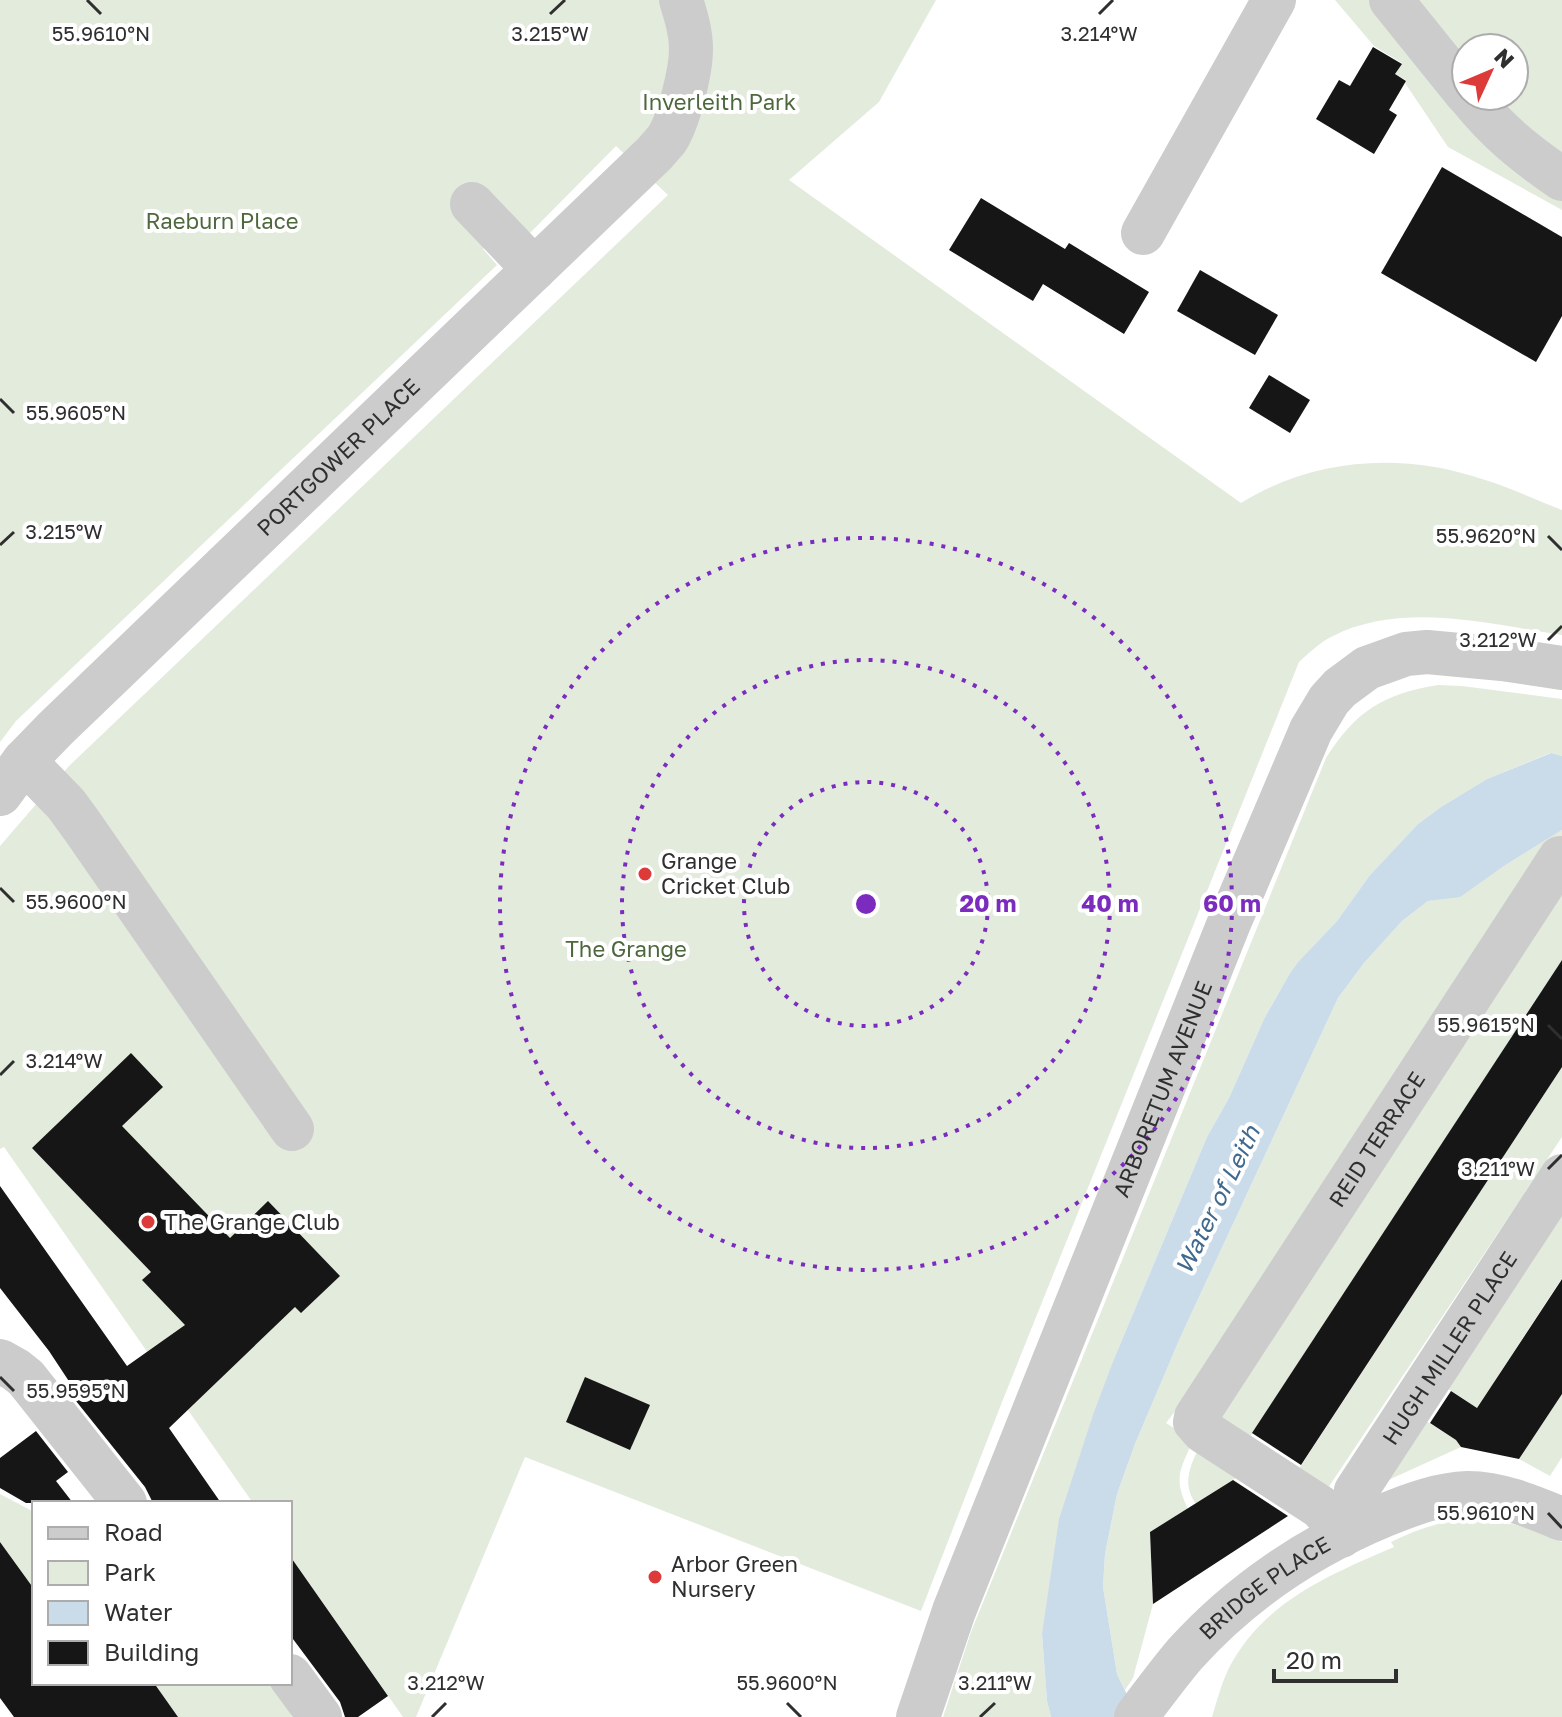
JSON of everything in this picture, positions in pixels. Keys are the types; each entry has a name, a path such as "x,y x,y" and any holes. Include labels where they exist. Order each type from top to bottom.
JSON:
{"street":[{"name":"PORTGOWER PLACE","path":"12,778 77,707 655,153 667,139 675,121 689,71 689,23 681,0"},
{"path":"1143,233 1274,0"},
{"path":"1391,0 1450,73"},
{"path":"1482,112 1528,157 1562,179"},
{"path":"472,204 534,269"},
{"name":"ARBORETUM AVENUE","path":"918,1717 954,1611 1229,923 1311,730 1329,700 1367,668 1406,654 1427,652 1562,668"},
{"path":"12,778 66,804 292,1129"},
{"name":"REID TERRACE","path":"1195,1422 1560,858"},
{"name":"HUGH MILLER PLACE","path":"1356,1529 1356,1491 1562,1176"},
{"path":"0,1361 26,1378 123,1501"},
{"name":"BRIDGE PLACE","path":"1195,1422 1203,1431 1320,1507 1331,1519 1356,1529"},
{"path":"1356,1529 1424,1500 1449,1494 1470,1493 1557,1507"},
{"name":"BRIDGE PLACE","path":"1139,1713 1183,1656 1228,1612 1286,1567 1356,1529"},
{"path":"292,1679 320,1717"}],"green space":[{"name":"The Grange","path":"0,0 936,0 879,102 789,180 1241,503 1298,476 1358,464 1389,463 1451,470 1562,510 1562,635 1475,621 1417,617 1360,625 1319,644 1299,662 921,1611 525,1457 416,1717 403,1717 292,1559 292,1501 252,1501 4,1147 0,1149 0,846 69,766 668,195 616,146 529,234 514,219 483,249 497,265 16,721 0,742"},
{"path":"1335,0 1562,0 1562,210 1448,147 1405,83 1406,80 1395,74 1402,63 1374,46"},
{"path":"1438,685 1562,699 1562,756 1550,753 1487,779 1418,824 1370,875 1337,921 1290,973 1264,1019 1229,1098 1207,1137 1114,1359 1042,1634 1051,1717 943,1717 971,1632 1326,758 1348,728 1373,707 1402,694"},
{"path":"1562,830 1562,840 1227,1344 1166,1423 1193,1440 1180,1474 1188,1509 1150,1532 1153,1604 1133,1678 1125,1690 1117,1674 1103,1587 1105,1554 1117,1494 1180,1338 1338,998 1402,921 1428,901 1460,896"},
{"path":"1562,890 1562,960 1244,1446 1215,1423"},
{"path":"1562,1067 1562,1137 1324,1494 1293,1478"},
{"path":"1562,1207 1562,1278 1477,1408 1444,1386"},
{"path":"1562,1394 1562,1457 1550,1476 1519,1459"},
{"path":"1423,1419 1456,1440 1461,1447 1384,1482"},
{"path":"1200,1445 1245,1472 1196,1504 1188,1481"},
{"path":"0,1494 32,1511 32,1586 0,1542"},
{"path":"1477,1518 1521,1526 1562,1542 1562,1717 1212,1717 1228,1670 1242,1647 1278,1609 1322,1581 1394,1547 1391,1542 1401,1537 1443,1523"},
{"path":"153,1685 277,1685 292,1717 178,1717"}],"water":[{"name":"Water of Leith","path":"1551,753 1562,756 1562,830 1460,897 1428,901 1402,921 1364,963 1338,998 1180,1338 1117,1494 1105,1554 1103,1587 1117,1674 1138,1717 1051,1717 1042,1634 1059,1519 1114,1359 1207,1137 1229,1098 1264,1019 1298,962 1337,921 1370,875 1418,824 1487,779"}],"building":[{"path":"1373,47 1402,64 1395,74 1406,81 1389,110 1397,115 1374,154 1316,119 1339,80 1350,86"},
{"path":"1442,167 1562,237 1562,316 1536,362 1381,273"},
{"path":"981,198 1065,249 1069,243 1149,292 1124,334 1043,284 1033,301 949,250"},
{"path":"1200,270 1278,315 1255,355 1177,311"},
{"path":"1269,375 1310,400 1290,433 1249,408"},
{"path":"1562,960 1562,1067 1301,1465 1252,1433"},
{"path":"131,1053 163,1087 122,1126 230,1238 268,1201 340,1276 301,1313 295,1307 169,1428 220,1501 152,1501 145,1487 76,1401 80,1398 49,1351 0,1288 0,1186 127,1366 185,1325 142,1280 151,1272 32,1148"},
{"path":"1562,1279 1562,1394 1519,1459 1461,1447 1456,1440 1430,1423 1451,1391 1477,1408"},
{"path":"585,1377 650,1405 630,1450 566,1422"},
{"path":"36,1431 68,1472 56,1481 71,1501 26,1503 0,1488 0,1458"},
{"path":"1233,1480 1288,1516 1153,1604 1150,1532"},
{"path":"0,1542 32,1586 32,1685 155,1685 178,1717 14,1717 0,1698"},
{"path":"292,1559 388,1696 358,1717 345,1717 340,1702 292,1638"}],"place":[{"name":"Grange Cricket Club","path":"645,874"},
{"name":"The Grange Club","path":"148,1222"},
{"name":"Arbor Green Nursery","path":"655,1577"}],"park label":[{"name":"Inverleith Park","path":"719,102"},
{"name":"Raeburn Place","path":"222,221"}]}
